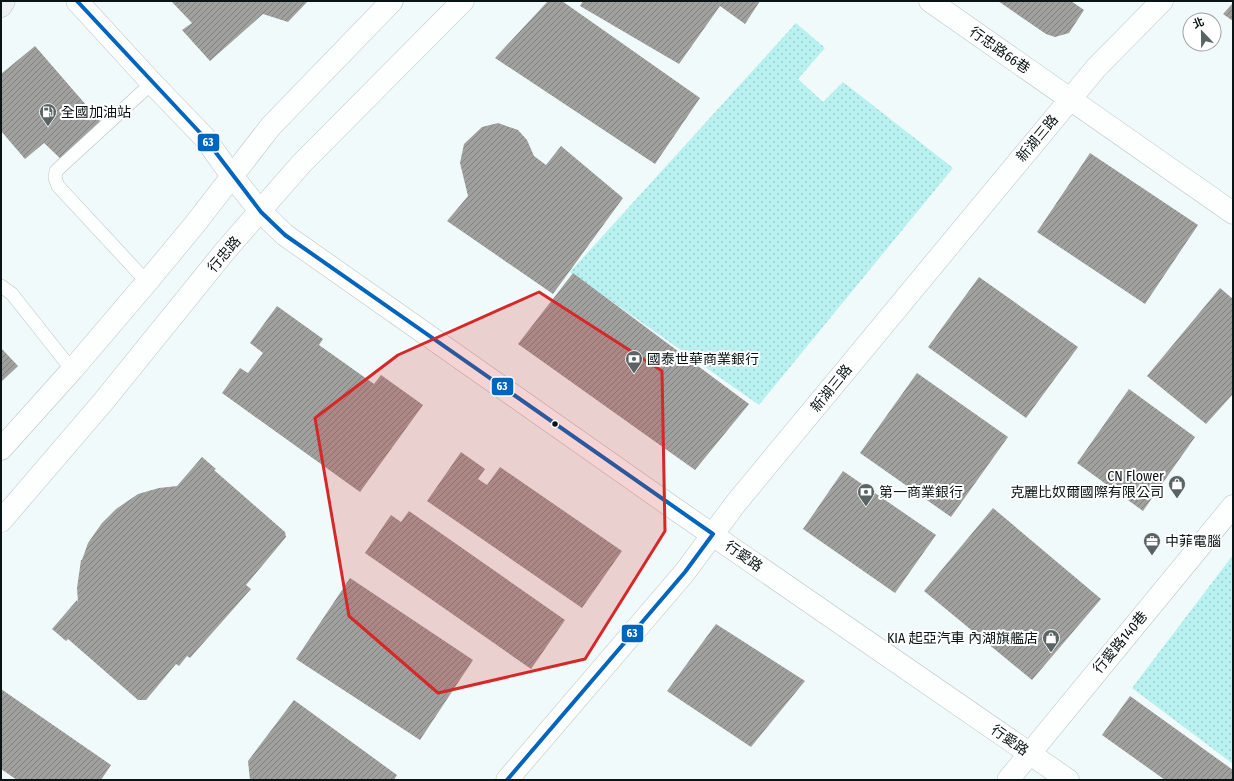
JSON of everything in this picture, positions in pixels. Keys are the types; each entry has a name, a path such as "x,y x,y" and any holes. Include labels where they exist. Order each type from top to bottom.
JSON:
{"main road":[{"path":"1,6 4,1"}],"street":[{"name":"行愛路","path":"77,1 204,137 232,176 261,212 285,235 1068,780"},
{"path":"1,448 72,370 146,282 271,126 392,1"},
{"name":"行忠路","path":"1,521 103,402 226,251 302,163 463,1"},
{"name":"行忠路66巷","path":"930,1 1233,213"},
{"name":"新湖三路","path":"506,780 685,572 713,534 1036,139 1096,68 1162,1"},
{"name":"行愛路140巷","path":"1008,780 1233,506"}],"lane":[{"path":"146,282 58,186 55,178 56,170 152,83"},
{"path":"1,286 12,294 72,370"}],"highlighted area":[{"path":"539,292 662,371 665,531 585,659 438,693 349,616 315,418 398,355"}],"shaded area":[{"path":"796,23 825,48 798,79 823,102 843,82 953,168 759,405 570,272"},
{"path":"1233,555 1233,764 1132,688"}],"building":[{"path":"171,1 308,1 288,22 263,14 210,61 182,30 192,23"},
{"path":"548,1 562,1 700,98 655,164 495,58"},
{"path":"583,1 760,1 745,24 720,6 679,64 580,6"},
{"path":"998,1 1071,1 1084,10 1069,33 1055,37 1046,34"},
{"path":"1233,3 1233,21 1223,14"},
{"path":"35,46 106,128 66,164 44,143 25,159 1,131 1,74"},
{"path":"498,123 518,130 527,140 534,156 546,165 561,146 623,198 553,294 447,221 468,196 460,163 464,144 482,127"},
{"path":"1090,153 1198,225 1145,304 1037,232"},
{"name":"國泰世華商業銀行","path":"573,273 749,404 695,470 518,344"},
{"path":"979,277 1078,347 1026,418 928,347"},
{"path":"1220,288 1233,299 1233,394 1206,424 1147,376"},
{"path":"277,306 323,339 319,345 374,384 381,375 423,405 360,492 222,393 240,368 248,373 263,353 250,343"},
{"path":"1,348 18,366 1,382"},
{"path":"917,373 1008,437 951,517 860,453"},
{"path":"1129,389 1195,437 1143,511 1077,463"},
{"path":"461,452 485,469 478,479 487,485 500,467 622,551 582,608 427,501"},
{"path":"202,457 216,469 214,470 285,532 286,537 246,585 251,589 190,658 187,656 179,666 176,664 146,700 138,700 68,639 66,641 52,629 77,600 78,602 77,588 81,560 88,543 102,523 116,509 138,494 159,488 177,486"},
{"path":"843,471 936,535 895,593 803,529"},
{"path":"993,508 1101,599 1032,680 924,591"},
{"path":"409,511 565,620 531,669 365,553 391,515 401,522"},
{"path":"350,578 473,660 420,740 296,659"},
{"path":"716,624 805,681 751,747 667,691"},
{"path":"1,689 111,765 101,780 17,780 1,769"},
{"path":"1130,696 1233,770 1233,780 1165,780 1102,735"},
{"path":"294,700 397,775 394,780 250,780 248,761"}],"transit line":[{"name":"63","path":"77,1 204,137 261,212 285,235 713,534 685,572 507,780"}],"place":[{"name":"全國加油站","path":"48,127"},
{"name":"國泰世華商業銀行","path":"634,374"},
{"name":"CN Flower 克麗比奴爾國際有限公司","path":"1177,499"},
{"name":"第一商業銀行","path":"866,507"},
{"name":"中菲電腦","path":"1152,556"},
{"name":"KIA 起亞汽車 內湖旗艦店","path":"1051,653"}]}
